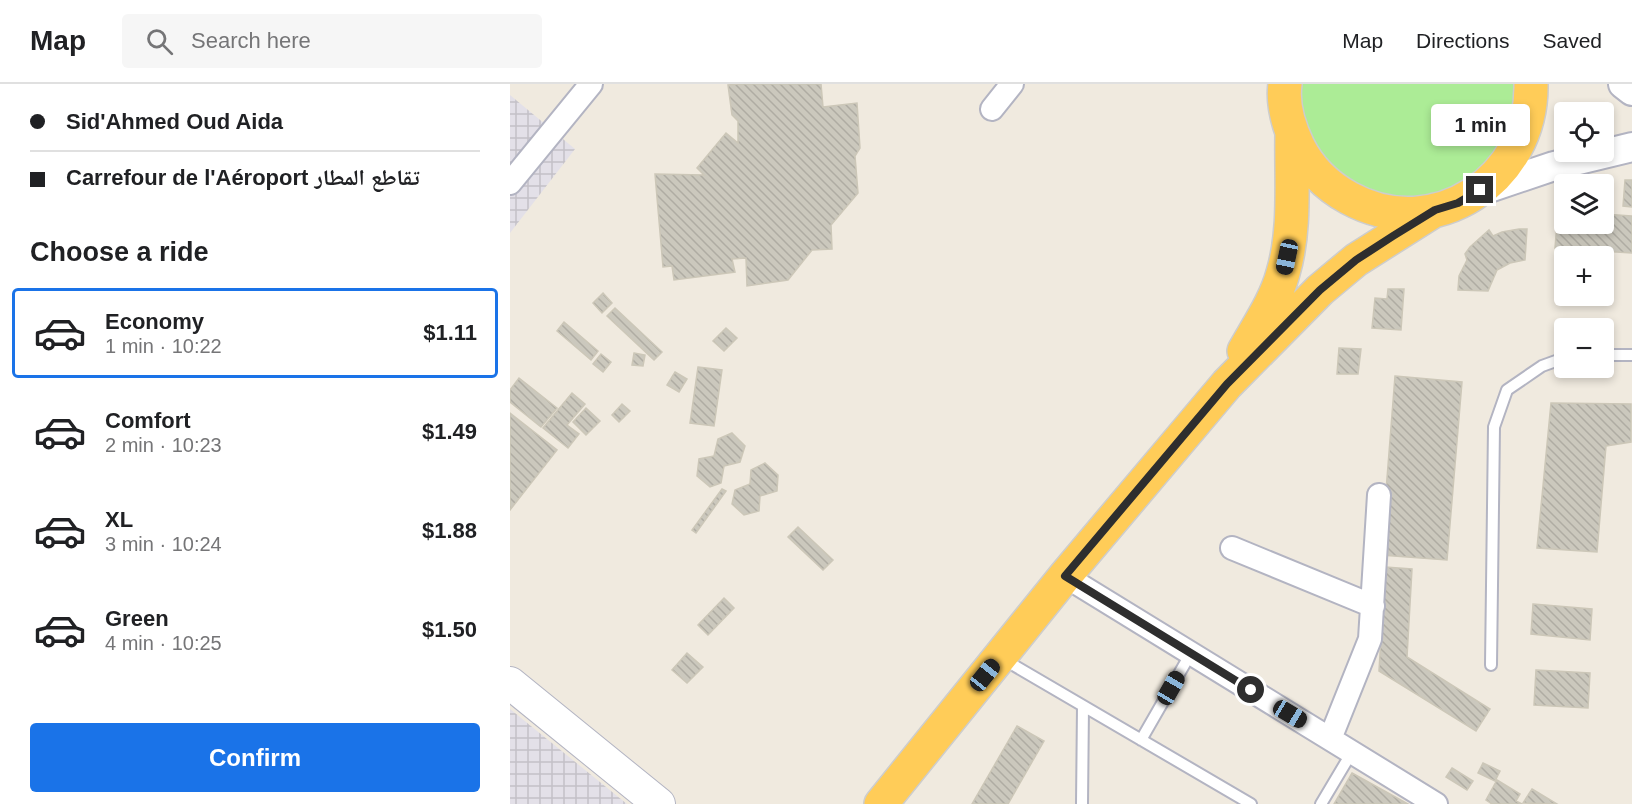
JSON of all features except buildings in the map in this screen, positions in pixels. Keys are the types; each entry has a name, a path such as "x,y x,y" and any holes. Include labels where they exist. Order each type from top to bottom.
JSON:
{"highway":[{"path":"1285,84 1287,117 1292,132 1303,155 1318,175 1337,192 1360,204 1384,211 1410,213 1435,210 1458,203 1480,190 1500,173 1515,152 1526,128 1531,103 1531,84"},
{"path":"1227,384 1269,306 1283,274 1291,240 1292,132"},
{"path":"881,804 1065,576 1227,384 1320,290 1375,248 1435,210"}],"main road":[{"path":"514,694 641,799"}],"street":[{"path":"510,183 591,84"},
{"path":"992,110 1012,84"},
{"path":"1623,84 1632,91"},
{"path":"1480,190 1554,166 1632,147"},
{"path":"1330,739 1370,639 1379,495"},
{"path":"1232,548 1373,606"},
{"path":"1065,576 1436,804"}],"lane":[{"path":"1614,354 1632,355"},
{"path":"1491,665 1494,427 1507,390 1542,366 1554,362"},
{"path":"1141,740 1191,653"},
{"path":"1000,657 1251,804"},
{"path":"1082,804 1083,706"},
{"path":"1321,804 1352,752"}],"shaded area":[{"path":"510,95 575,149 510,233"},
{"path":"510,709 627,804 510,804"}],"green space":[{"path":"1298,84 1523,84 1498,162 1438,199 1368,194 1337,175 1314,148 1300,116"}],"route":[{"path":"1251,690 1065,576 1227,384 1320,290 1356,260 1393,236 1435,210 1458,203 1480,190"}]}
